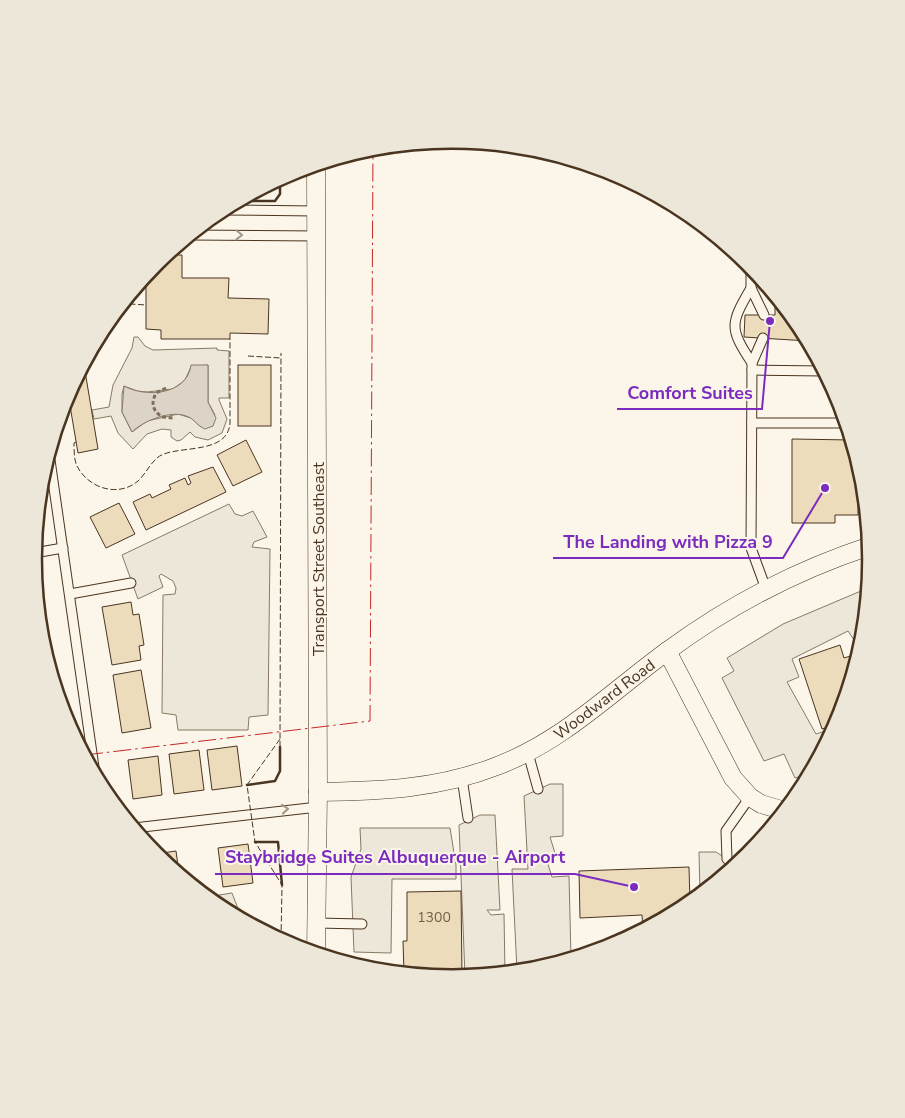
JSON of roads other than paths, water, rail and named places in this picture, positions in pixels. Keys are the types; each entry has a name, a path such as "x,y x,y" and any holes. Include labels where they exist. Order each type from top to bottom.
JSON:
{"street":[{"name":"Transport Street Southeast","path":"316,173 318,236 316,945"},
{"name":"Woodward Road","path":"318,799 415,788 462,778 528,752 584,718 667,651 708,623 766,589 834,558 862,549"},
{"path":"667,651 732,778 750,798 761,804 778,809"}],"lane":[{"path":"238,210 316,211"},
{"path":"202,235 318,236"},
{"path":"751,278 751,288 764,315"},
{"path":"751,288 736,314 736,338 752,366"},
{"path":"763,338 752,366 751,548 766,589"},
{"path":"752,366 816,370"},
{"path":"752,423 839,423"},
{"path":"52,472 92,755"},
{"path":"42,552 63,548"},
{"path":"70,594 131,582"},
{"path":"528,752 538,789"},
{"path":"462,778 468,818"},
{"path":"727,859 726,831 750,798"},
{"path":"142,827 251,813 318,799"},
{"path":"317,923 362,924"}],"place":[{"name":"Comfort Suites","path":"770,321"},
{"name":"The Landing with Pizza 9","path":"825,488"},
{"name":"Staybridge Suites Albuquerque - Airport","path":"634,887"}]}
